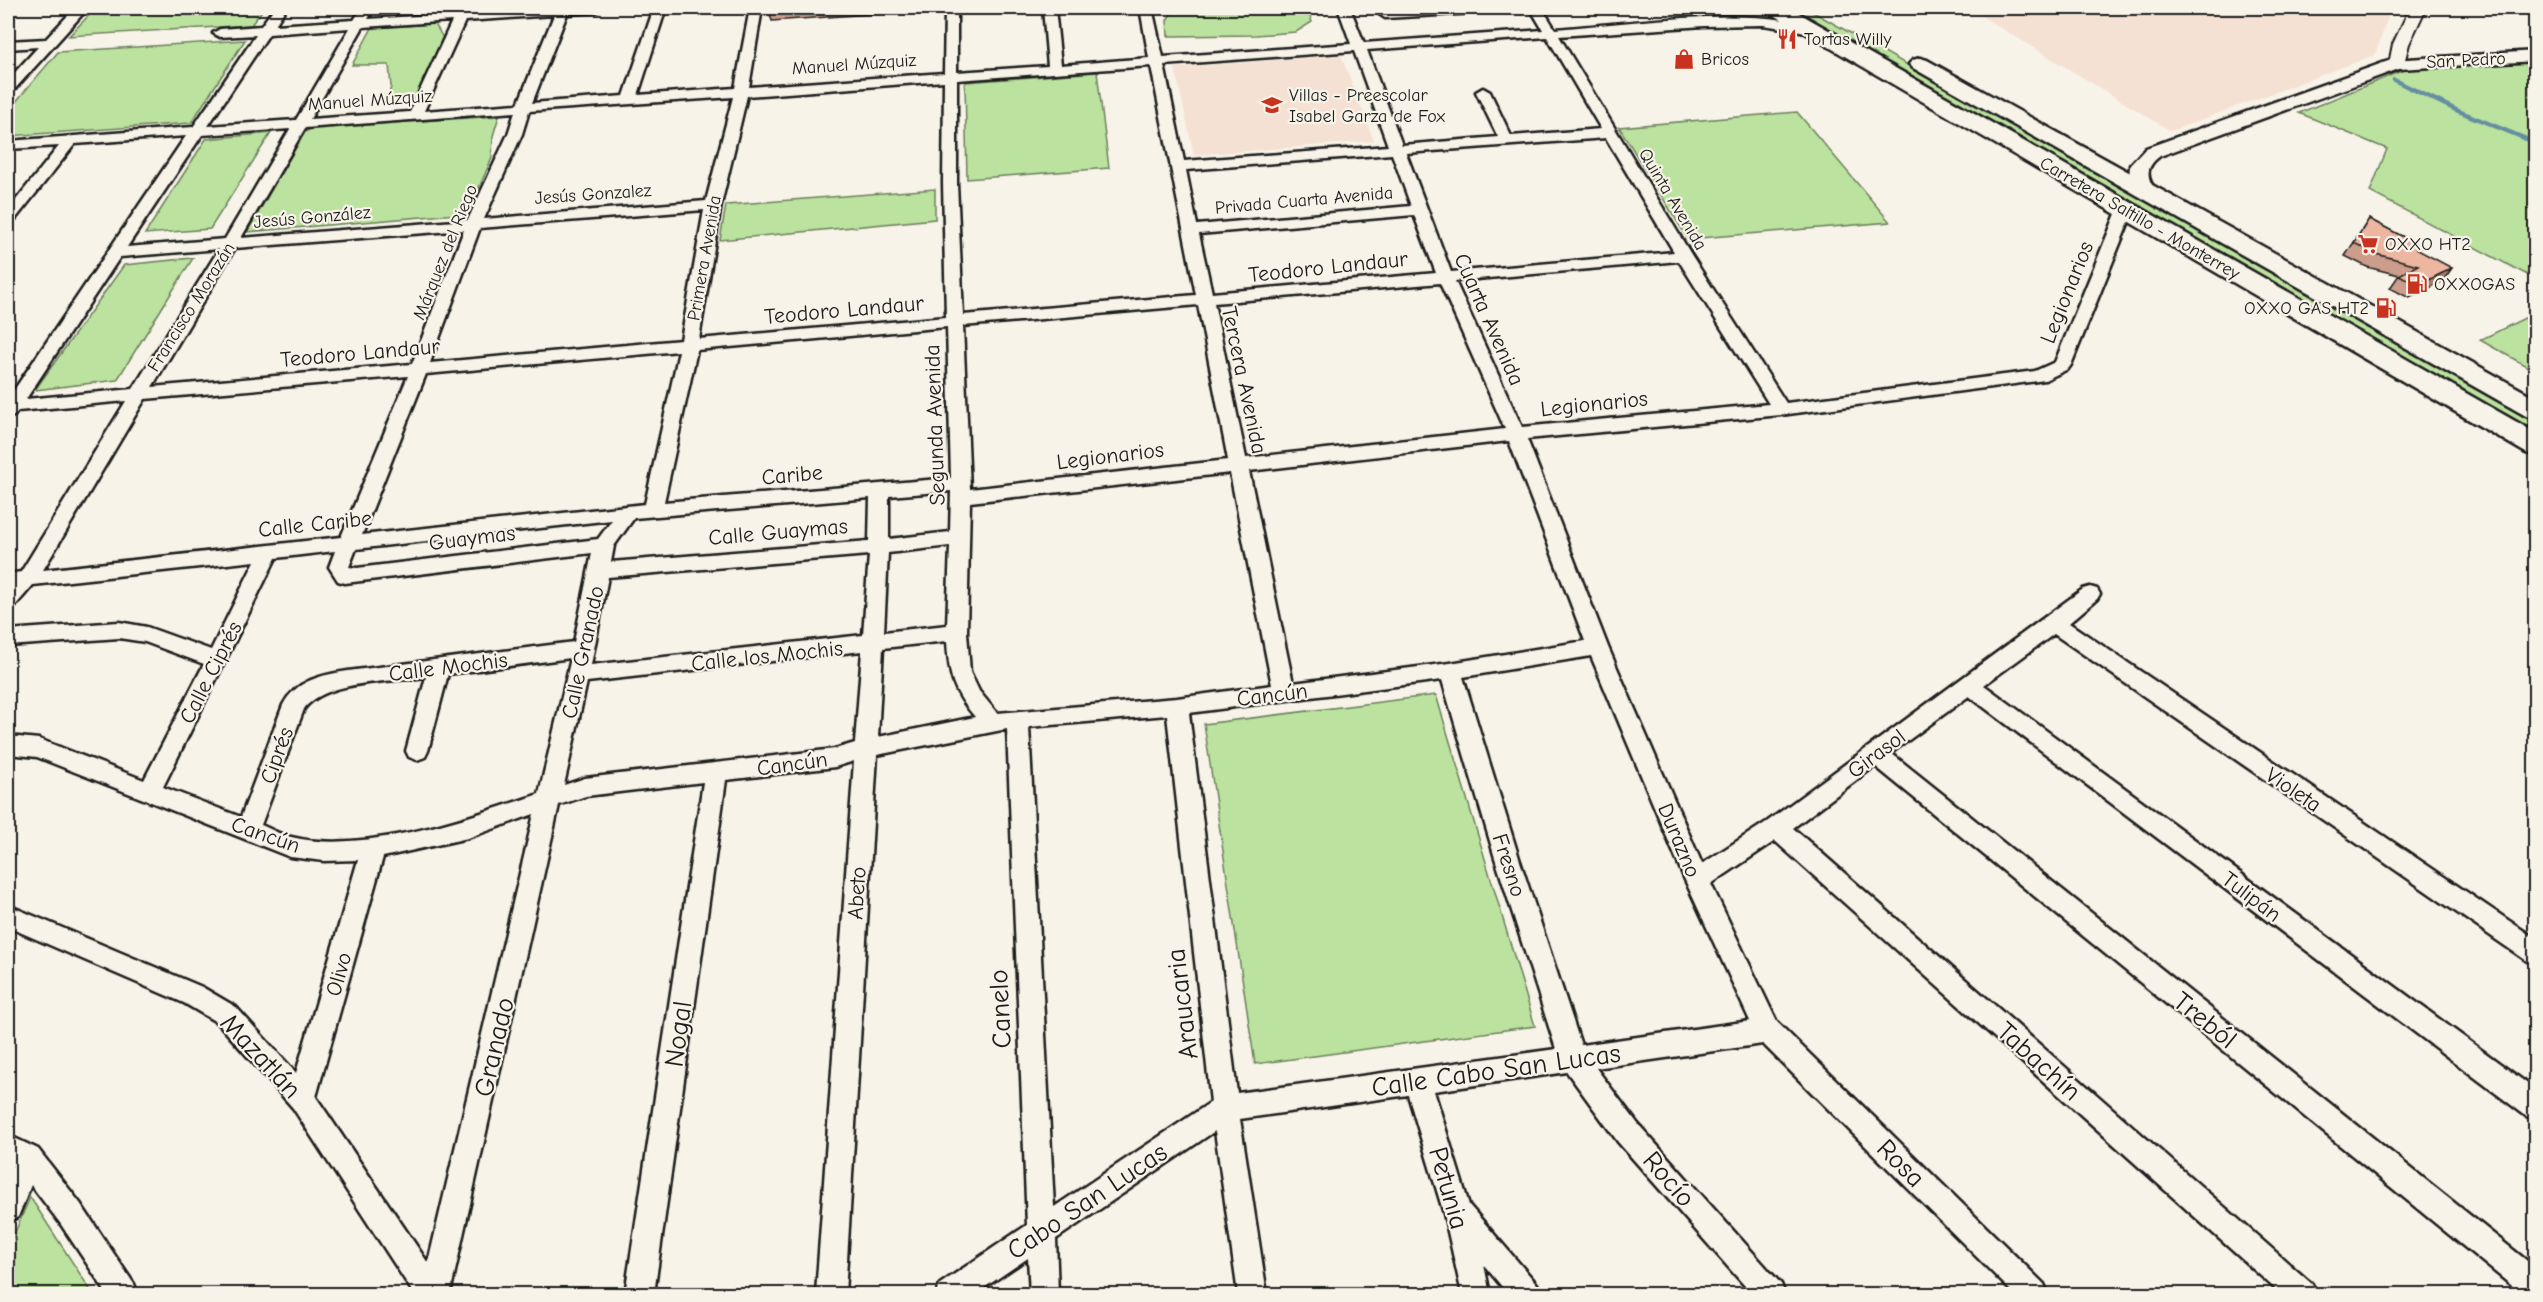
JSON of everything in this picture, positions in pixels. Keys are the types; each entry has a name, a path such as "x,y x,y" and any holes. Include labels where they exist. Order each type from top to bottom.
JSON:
{"main road":[{"name":"Carretera Saltillo - Monterrey","path":"1776,8 1816,18 1871,37"},
{"name":"Carretera Saltillo - Monterrey","path":"1816,18 2126,209 2535,446"},
{"path":"2401,44 2416,53 2447,61"},
{"name":"Carretera Saltillo - Monterrey","path":"1902,54 2535,410"},
{"name":"San Pedro","path":"2146,191 2138,180 2138,166 2142,159 2153,152 2397,64 2535,56"}],"street":[{"path":"8,88 82,8"},
{"path":"9,408 280,8"},
{"name":"Francisco Morazán","path":"8,601 17,580 136,396 230,244 368,8"},
{"path":"220,33 563,8 596,8"},
{"name":"Márquez del Riego","path":"345,576 339,567 420,369 475,222 515,134 563,8"},
{"path":"630,99 660,8"},
{"name":"Primera Avenida","path":"653,509 689,345 713,205 741,91 756,8"},
{"name":"Segunda Avenida","path":"951,8 950,183 961,490 957,632 959,672 970,696 992,722"},
{"path":"1049,8 1055,68"},
{"name":"Tercera Avenida","path":"1146,8 1159,60 1178,166 1240,464 1284,692"},
{"name":"Cuarta Avenida","path":"1344,8 1445,276 1516,434 1598,647"},
{"name":"Quinta Avenida","path":"1536,8 1684,256 1780,409"},
{"name":"Manuel Múzquiz","path":"1704,22 1727,16 1736,12 1736,8"},
{"path":"2397,64 2401,44 2418,8"},
{"path":"1386,14 1405,10 1458,10 1479,14 1501,37"},
{"path":"1458,10 1483,37"},
{"path":"415,115 460,17"},
{"name":"Manuel Múzquiz","path":"8,145 1483,37 1704,22 1816,18"},
{"path":"8,45 48,43"},
{"path":"1482,92 1507,142"},
{"path":"1178,166 1610,133"},
{"path":"8,219 71,140"},
{"name":"Jesús Gonzalez","path":"475,222 713,205"},
{"name":"Legionarios","path":"961,490 1780,409 2025,380 2052,372 2062,365 2126,209"},
{"name":"Privada Cuarta Avenida","path":"1191,230 1420,210"},
{"name":"Jesús González","path":"116,253 475,222"},
{"name":"Teodoro Landaur","path":"9,408 1684,256"},
{"name":"Caribe","path":"628,512 880,490 961,490"},
{"name":"Abeto","path":"831,1294 871,643 879,547 880,490"},
{"name":"Calle Caribe","path":"17,580 628,512"},
{"name":"Calle Granado","path":"549,798 578,675 604,545 628,512"},
{"name":"Calle Guaymas","path":"600,570 960,538"},
{"name":"Guaymas","path":"345,576 604,545"},
{"name":"Calle Ciprés","path":"150,790 269,552"},
{"name":"Girasol","path":"1697,880 1776,828 1875,753 2054,624 2090,594"},
{"name":"Violeta","path":"2054,624 2535,953"},
{"path":"8,638 119,630 147,635 217,660"},
{"name":"Calle los Mochis","path":"578,675 957,632"},
{"name":"Cancún","path":"8,745 39,748 248,829 290,848 324,851 373,849 468,828 585,787 716,774 834,758 865,749 992,722 1177,706 1450,670 1598,647"},
{"name":"Durazno","path":"1598,647 1697,880 1768,1031"},
{"name":"Calle Mochis","path":"313,687 348,679 583,649"},
{"path":"417,751 439,667"},
{"name":"Fresno","path":"1450,670 1507,858 1573,1059"},
{"name":"Tulipán","path":"1969,685 2535,1107"},
{"name":"Ciprés","path":"248,829 294,705 302,693 313,687"},
{"name":"Araucaria","path":"1177,706 1225,1108 1253,1294"},
{"name":"Canelo","path":"1018,721 1044,1294"},
{"name":"Treból","path":"1875,753 2535,1287"},
{"name":"Nogal","path":"640,1294 716,774"},
{"name":"Granado","path":"433,1294 495,1044 549,798"},
{"name":"Tabachín","path":"1776,828 2302,1294"},
{"name":"Olivo","path":"302,1099 373,849"},
{"name":"Mazatlán","path":"8,916 193,995 227,1015 302,1099 433,1294"},
{"name":"Calle Cabo San Lucas","path":"1225,1108 1768,1031"},
{"name":"Rosa","path":"1768,1031 2034,1294"},
{"name":"Rocío","path":"1573,1059 1628,1133 1771,1294"},
{"name":"Petunia","path":"1418,1082 1458,1214 1476,1294"},
{"name":"Cabo San Lucas","path":"950,1294 1225,1108"},
{"path":"8,1206 18,1154"},
{"path":"18,1154 70,1213 124,1294"},
{"path":"1458,1214 1527,1294"}],"shaded area":[{"path":"1968,8 2391,8 2375,55 2171,131"},
{"name":"Villas - Preescolar Isabel Garza de Fox","path":"1341,55 1374,141 1194,155 1175,68"}],"green space":[{"path":"96,8 264,8 251,25 69,36"},
{"path":"1175,8 1307,8 1312,22 1296,32 1168,36 1167,20"},
{"path":"1786,8 1806,8 2535,417 2535,436"},
{"path":"435,24 443,38 416,99 388,97 391,87 389,65 352,65 372,28"},
{"path":"245,40 191,123 8,136 8,111 58,52"},
{"path":"2535,60 2535,279 2370,192 2387,149 2299,113 2411,67"},
{"path":"1097,72 1109,168 967,179 965,82"},
{"path":"1797,112 1890,222 1688,239 1619,127"},
{"path":"499,116 493,136 492,158 468,213 247,232 305,132 313,128"},
{"path":"271,133 210,229 145,234 206,139"},
{"path":"935,189 935,219 720,240 726,205"},
{"path":"193,258 117,380 35,390 124,265"},
{"path":"2535,313 2535,371 2480,340"},
{"path":"1436,695 1535,1026 1255,1064 1204,724"},
{"path":"30,1197 93,1294 8,1294 8,1249"}],"building":[{"path":"2369,219 2421,246 2416,249 2452,268 2419,285 2399,275 2418,265 2376,254 2354,243"}],"waterway":[{"path":"2531,8 2536,9"},
{"path":"2394,80 2456,110 2536,143"}],"place":[{"name":"Tortas Willy","path":"1787,39"},
{"name":"Bricos","path":"1684,59"},
{"name":"Villas - Preescolar Isabel Garza de Fox","path":"1272,105"},
{"name":"OXXO HT2","path":"2368,244"},
{"name":"OXXOGAS","path":"2417,284"},
{"name":"OXXO GAS HT2","path":"2386,308"}]}
